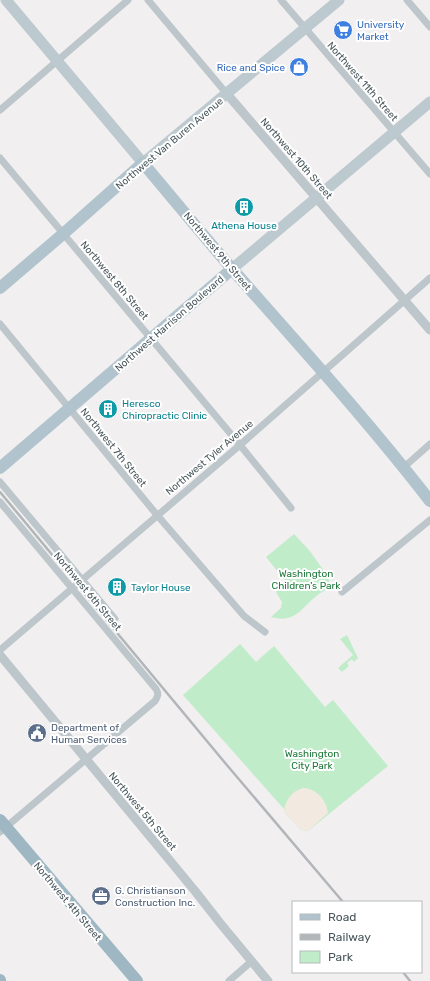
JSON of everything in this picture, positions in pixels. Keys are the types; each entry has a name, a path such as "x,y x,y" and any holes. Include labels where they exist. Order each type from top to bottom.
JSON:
{"highway":[{"name":"Northwest 4th Street","path":"2,826 137,981"}],"main road":[{"name":"Northwest 9th Street","path":"6,0 58,60 143,164 232,269 404,467 430,501"},
{"name":"Northwest Van Buren Avenue","path":"0,288 143,164 339,0"},
{"name":"Northwest Harrison Boulevard","path":"0,468 430,102"}],"street":[{"path":"0,110 128,0"},
{"name":"Northwest 10th Street","path":"148,0 430,330"},
{"name":"Northwest 11th Street","path":"281,0 430,174"},
{"path":"407,0 430,27"},
{"name":"Northwest 8th Street","path":"0,158 291,508"},
{"name":"Northwest Tyler Avenue","path":"0,650 240,445 430,278"},
{"name":"Northwest 7th Street","path":"0,324 157,515 244,616 265,632"},
{"path":"404,467 430,444"},
{"name":"Northwest 6th Street","path":"0,482 115,619"},
{"name":"Northwest 6th Street","path":"0,502 158,692 155,701 86,759"},
{"path":"342,592 430,520"},
{"name":"Northwest 5th Street","path":"0,655 268,981"},
{"path":"2,826 86,759"},
{"path":"229,981 252,962"}],"green space":[{"name":"Washington Children's Park","path":"294,534 309,550 322,568 329,580 329,587 298,613 287,618 280,619 271,617 281,608 282,602 276,592 286,582 266,557"},
{"path":"347,635 358,658 354,662 352,659 347,663 349,666 342,672 338,668 353,655 340,639"},
{"name":"Washington City Park","path":"240,644 256,662 274,646 325,707 333,700 388,766 308,831 301,830 284,812 284,809 183,695"}],"sand":[{"path":"303,788 310,789 319,795 326,804 328,813 308,831 301,830 284,812 286,804 292,794"}],"railway":[{"path":"0,492 342,901"},
{"path":"404,973 410,981"}],"place":[{"name":"University Market","path":"343,30"},
{"name":"Rice and Spice","path":"299,67"},
{"name":"Athena House","path":"244,207"},
{"name":"Heresco Chiropractic Clinic","path":"108,409"},
{"name":"Taylor House","path":"117,587"},
{"name":"Department of Human Services","path":"37,733"},
{"name":"G. Christianson Construction Inc.","path":"101,896"}]}
